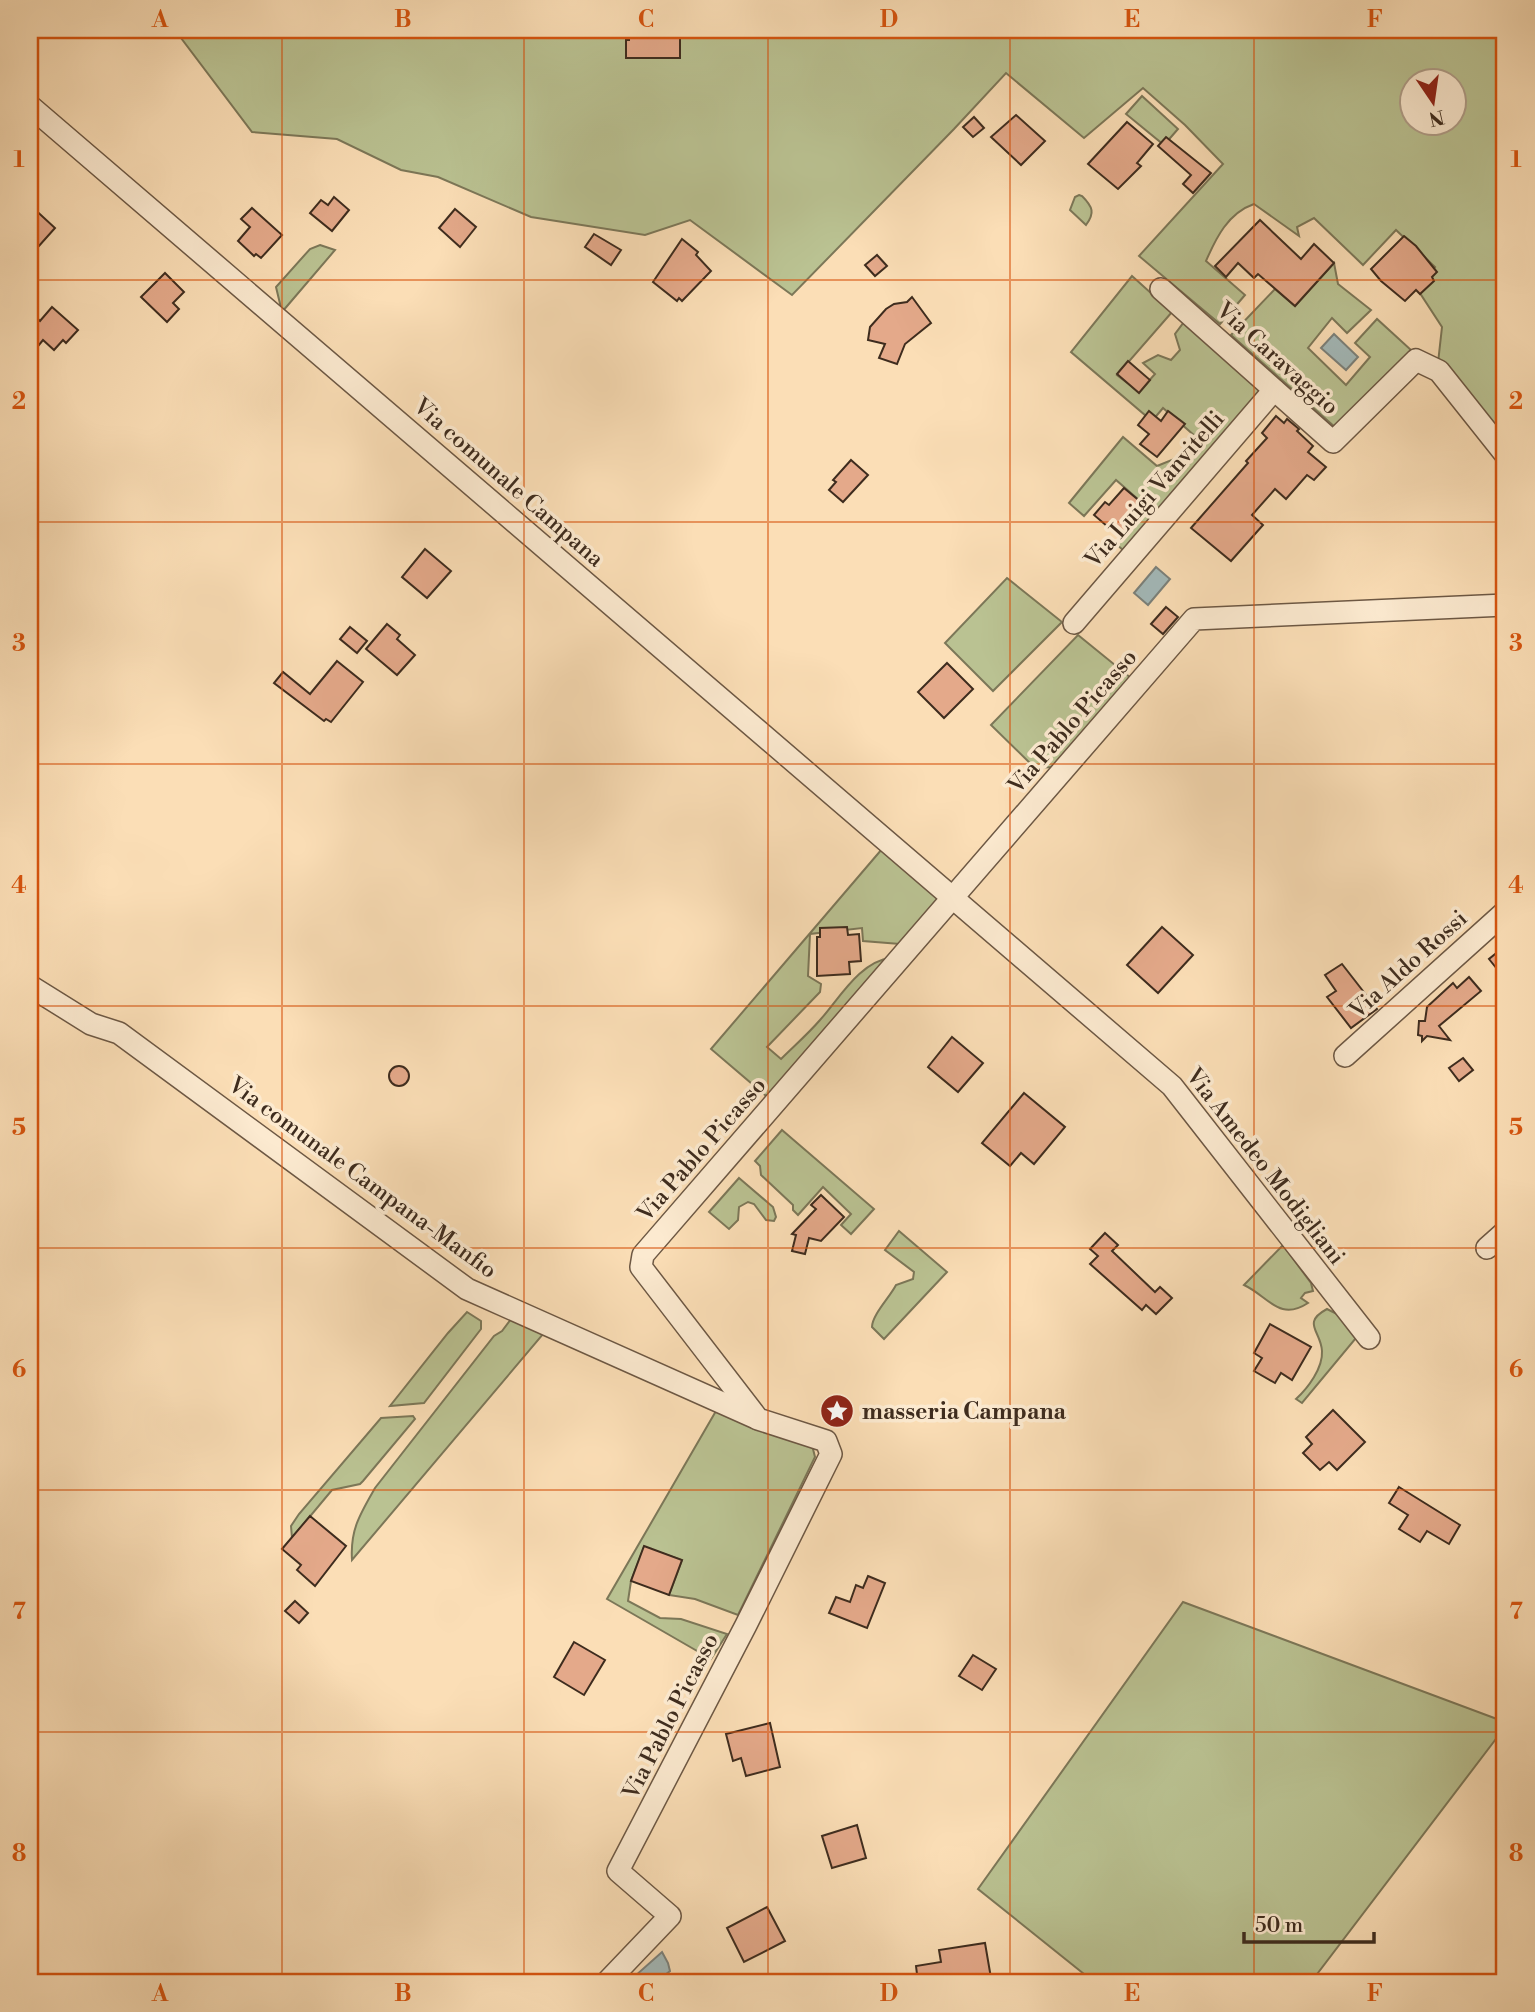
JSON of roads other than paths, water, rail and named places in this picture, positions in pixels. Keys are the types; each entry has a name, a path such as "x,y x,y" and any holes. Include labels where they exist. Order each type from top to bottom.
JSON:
{"street":[{"name":"Via comunale Campana","path":"30,106 955,898"},
{"name":"Via Caravaggio","path":"1161,289 1333,442 1416,360 1439,371 1505,454"},
{"name":"Via Luigi Vanvitelli","path":"1074,623 1274,390"},
{"name":"Via Pablo Picasso","path":"607,1982 670,1916 618,1871 747,1625 831,1454 826,1441 758,1419 641,1267 643,1255 1194,619 1505,605"},
{"name":"Via Amedeo Modigliani","path":"955,898 1172,1086 1369,1338"},
{"name":"Via Aldo Rossi","path":"1345,1056 1505,912"},
{"name":"Via comunale Campana-Manfio","path":"30,986 90,1024 119,1032 467,1289 758,1419"},
{"path":"1487,1248 1505,1232"}],"place":[{"name":"masseria Campana","path":"837,1411"}]}
